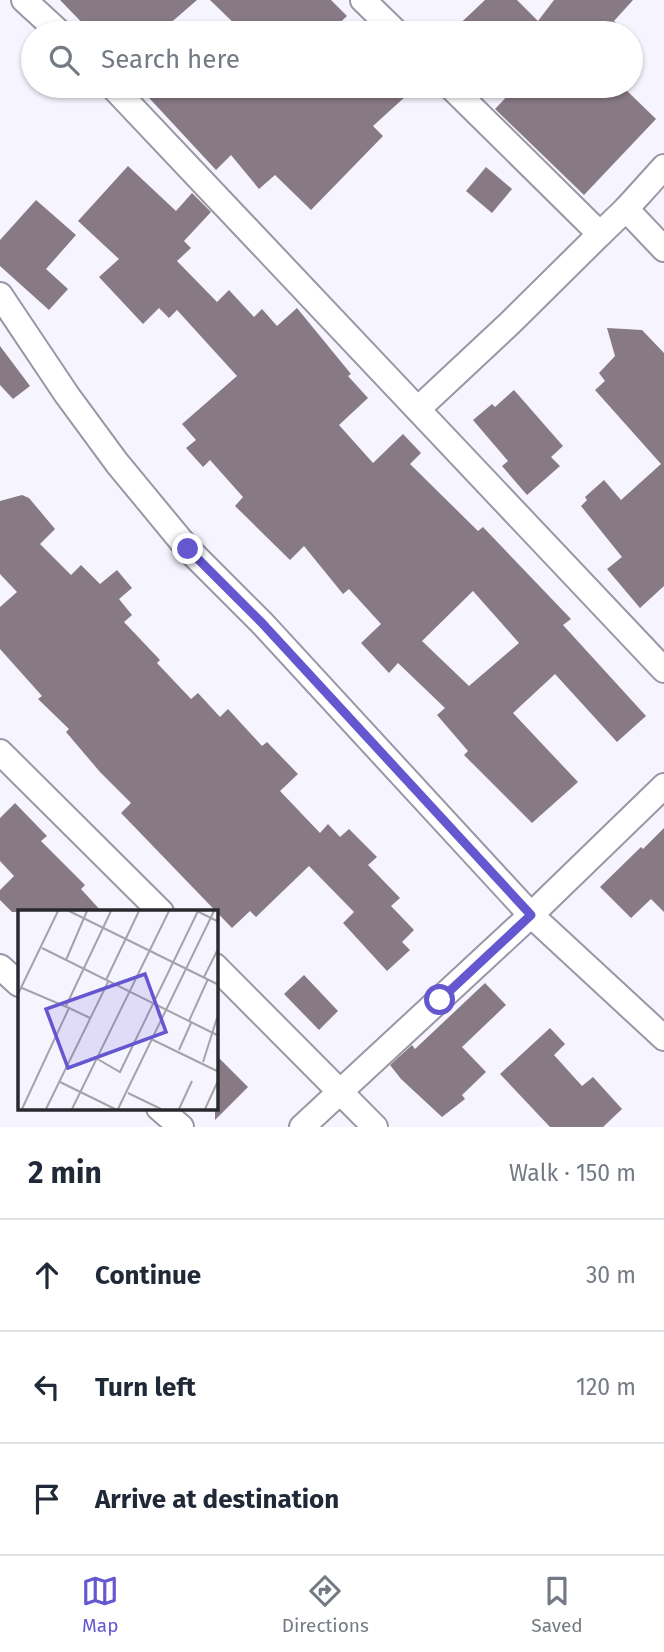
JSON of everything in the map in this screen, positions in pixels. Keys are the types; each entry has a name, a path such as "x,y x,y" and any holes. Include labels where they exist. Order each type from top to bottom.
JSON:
{"street":[{"path":"24,0 47,21"},
{"path":"363,0 385,21"},
{"path":"123,98 664,670"},
{"path":"462,98 600,234"},
{"path":"418,409 626,209 664,167"},
{"path":"626,209 664,249"},
{"path":"3,307 103,443 188,549 262,623 531,915 664,1038"},
{"path":"0,752 159,910"},
{"path":"302,1127 531,915 664,786"},
{"path":"0,967 18,983"},
{"path":"217,968 375,1127"},
{"path":"161,1110 181,1127"}],"building":[{"path":"60,0 197,0 173,21 80,21"},
{"path":"210,0 331,0 347,16 342,21 232,21"},
{"path":"485,0 517,0 538,21 463,21"},
{"path":"554,0 633,0 614,21 538,21"},
{"path":"149,98 404,98 373,126 383,136 311,210 275,175 259,189 231,155 216,170"},
{"path":"506,98 634,98 656,119 584,195 495,109"},
{"path":"128,166 176,211 192,193 211,212 184,241 191,248 177,261 217,302 229,290 254,317 262,309 277,326 297,308 368,398 339,425 373,463 403,434 421,453 410,464 478,531 483,527 571,619 563,625 646,716 617,742 555,674 513,713 578,782 532,823 464,755 468,751 437,715 445,708 398,663 389,673 361,643 381,624 349,589 343,594 304,546 290,560 235,506 243,497 210,460 203,467 186,448 196,440 182,424 237,376 177,310 169,318 159,308 143,324 99,277 119,259 78,221","holes":["473,591 519,643 469,686 422,641"]},
{"path":"486,167 512,189 492,213 466,191"},
{"path":"36,200 76,235 46,269 68,289 49,310 0,266 0,240"},
{"path":"607,328 642,330 664,353 664,586 640,608 607,569 622,557 581,506 587,500 585,497 604,480 621,500 661,464 595,390 605,381 599,373 615,356"},
{"path":"0,346 30,386 13,399 0,385"},
{"path":"514,390 563,446 551,457 560,466 527,495 502,466 508,461 473,420 492,404 495,407"},
{"path":"22,495 29,498 55,529 40,544 71,575 81,565 100,584 117,570 132,588 119,599 132,615 124,622 160,660 157,663 191,699 198,693 220,717 228,709 262,746 267,742 298,774 280,791 320,833 328,824 340,837 349,829 377,857 368,865 400,898 391,906 414,930 402,942 410,950 387,971 343,923 354,912 309,866 256,917 250,911 232,928 121,813 131,803 100,772 66,732 69,729 38,699 42,696 0,649 0,607 17,592 0,574 0,501"},
{"path":"15,803 47,836 41,841 85,885 81,889 100,910 12,912 0,900 0,890 14,876 0,861 0,818"},
{"path":"664,828 664,912 651,899 631,918 600,887"},
{"path":"304,975 338,1011 319,1030 284,994"},
{"path":"485,983 506,1005 462,1047 486,1072 462,1095 465,1099 442,1117 401,1079 390,1065 412,1045 415,1049"},
{"path":"550,1028 565,1044 554,1055 582,1086 593,1077 622,1109 603,1127 550,1127 500,1074"},
{"path":"217,1056 248,1087 215,1120 217,1110"}],"route":[{"path":"188,549 262,623 531,915 440,1000"}]}
